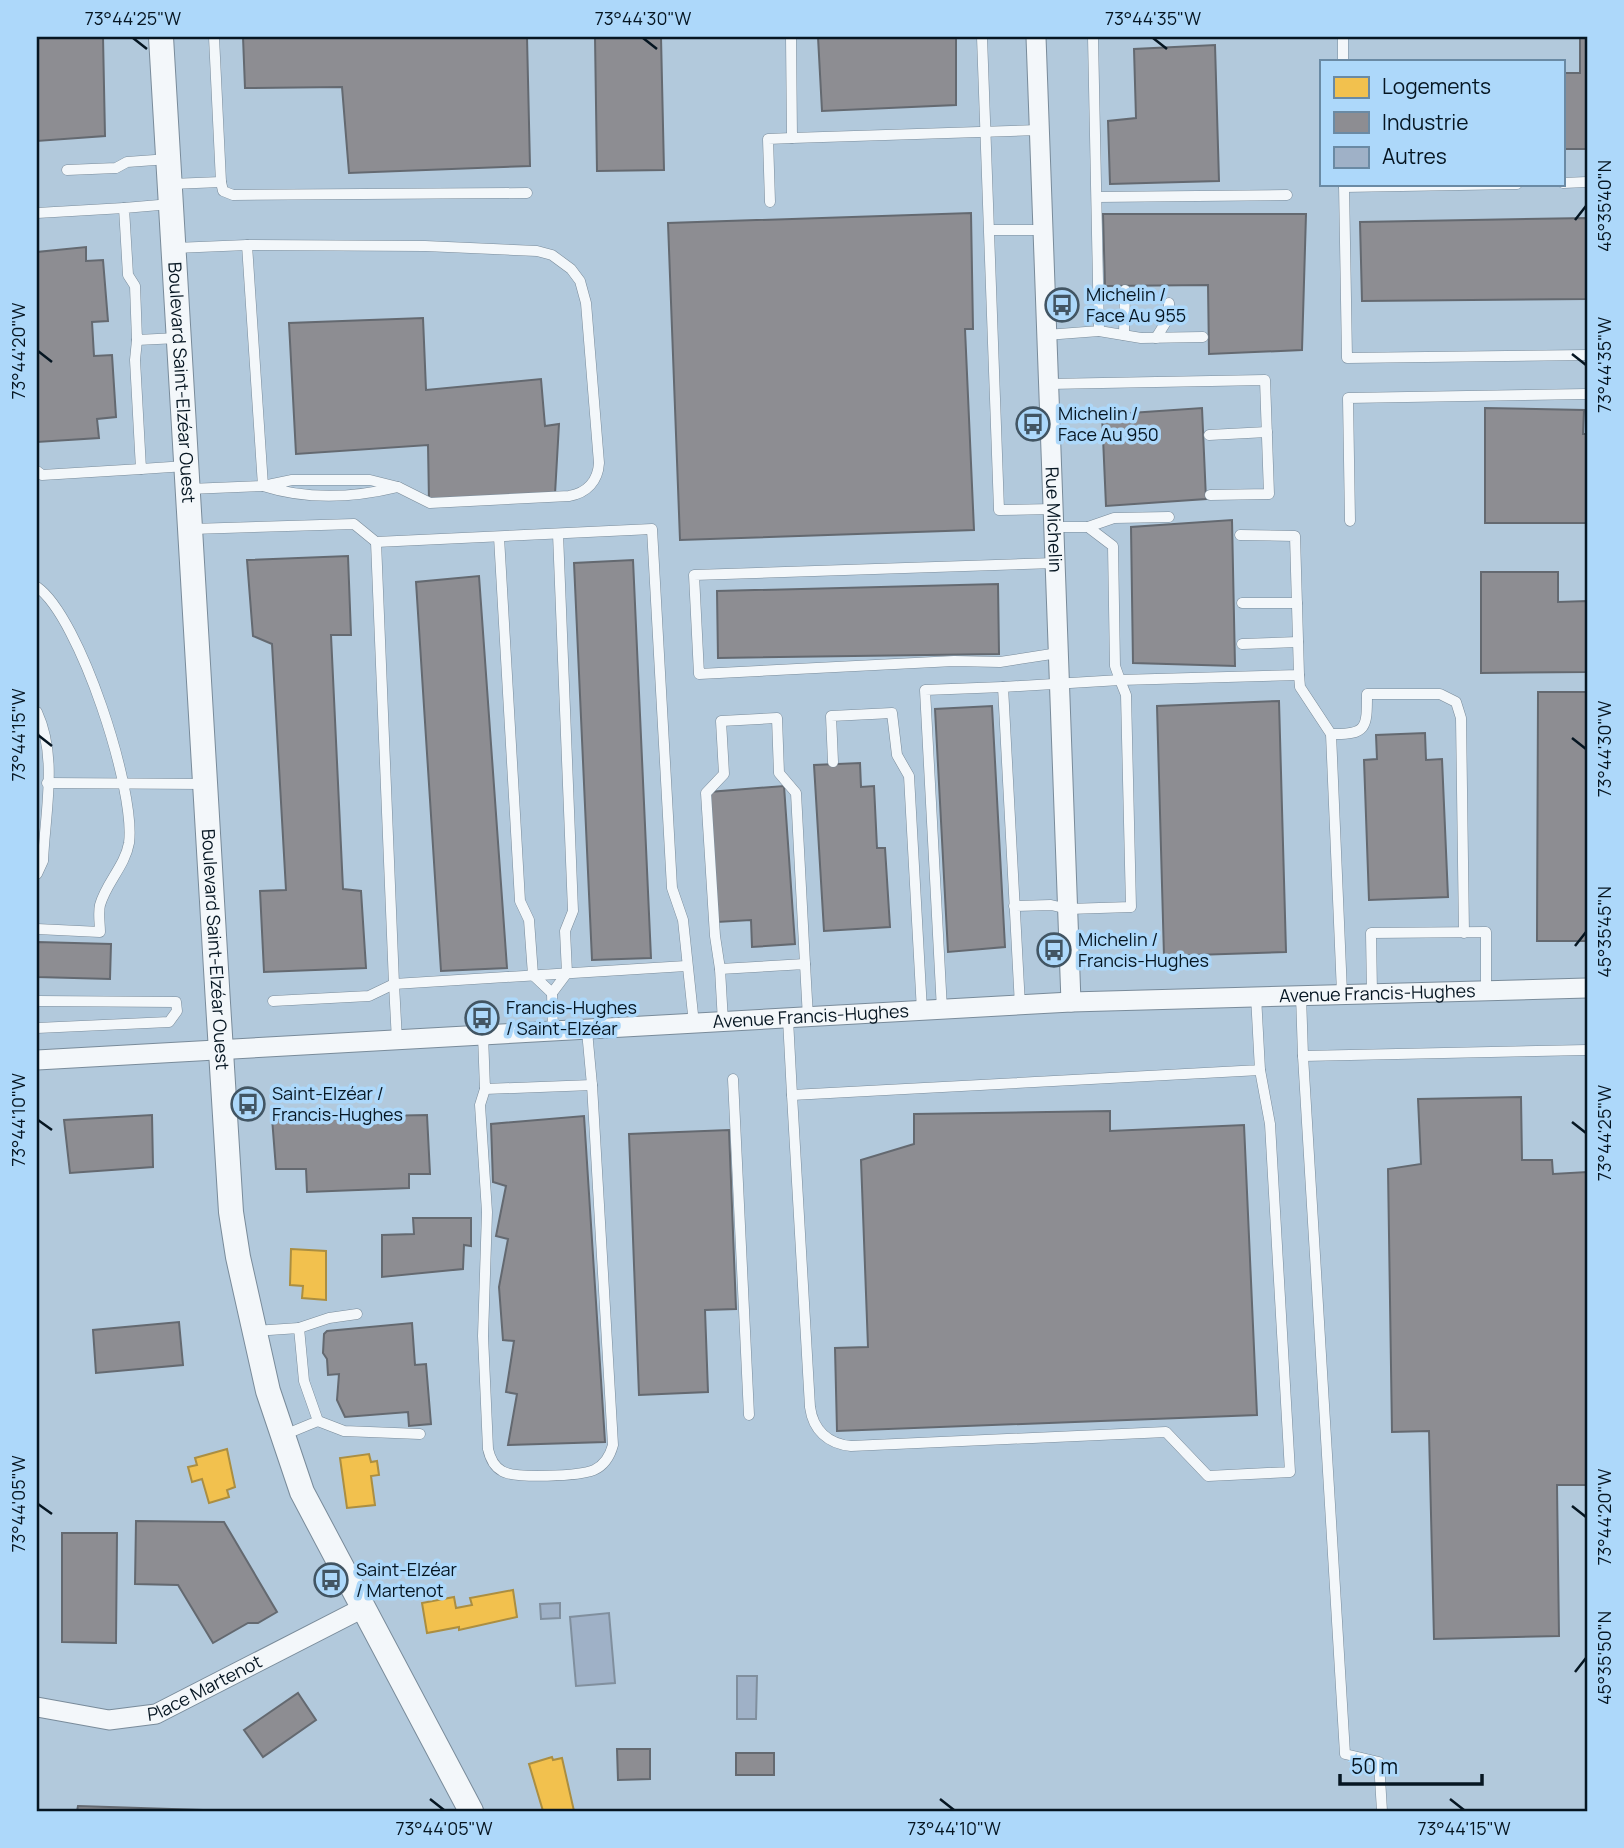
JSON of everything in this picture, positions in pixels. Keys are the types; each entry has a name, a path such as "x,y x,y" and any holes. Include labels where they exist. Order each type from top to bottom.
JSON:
{"street":[{"name":"Boulevard Saint-Elzéar Ouest","path":"161,37 231,1212 253,1331 282,1436 309,1506 361,1609 471,1811"},
{"name":"Rue Michelin","path":"1036,37 1071,1002"},
{"name":"Avenue Francis-Hughes","path":"37,1060 1071,1002 1587,988"},
{"name":"Place Martenot","path":"37,1707 109,1720 156,1714 361,1609"}],"lane":[{"path":"214,37 223,191 233,195 527,193"},
{"path":"791,37 792,138"},
{"path":"982,37 999,510 1053,518 1088,527 1113,546 1115,666 1126,695 1130,907 1068,909 1051,905 1014,906"},
{"path":"1093,37 1099,331"},
{"path":"1343,37 1343,60"},
{"path":"769,202 768,139 1039,130"},
{"path":"67,170 116,168 127,162 169,159"},
{"path":"37,213 124,208 221,182"},
{"path":"1564,183 1587,182"},
{"path":"1344,186 1347,358 1587,355"},
{"path":"1097,197 1287,195"},
{"path":"124,208 128,275 135,286 135,360 141,469"},
{"path":"990,230 1042,230"},
{"path":"175,248 247,245 425,246 537,251 565,263 580,281 588,315 599,463 596,479 589,488 569,496 430,503 398,487 370,480 292,480 263,486"},
{"path":"247,245 263,486"},
{"path":"1124,335 1125,290"},
{"path":"1156,338 1169,317 1169,303"},
{"path":"1046,335 1099,331 1156,338 1203,337"},
{"path":"137,340 180,338"},
{"path":"1048,384 1265,380 1269,494 1210,495"},
{"path":"1350,522 1348,398 1587,394"},
{"path":"1209,435 1266,432"},
{"path":"37,471 42,475 141,469 263,486 294,495 370,494 398,487"},
{"path":"1088,527 1114,518 1169,517"},
{"path":"192,529 354,524 376,542 652,529 672,888 683,920 694,1024"},
{"path":"553,1033 552,993 567,973 565,931 573,911 558,534"},
{"path":"1240,536 1295,536 1300,687 1331,734 1342,993"},
{"path":"499,537 520,901 529,920 533,975 552,993"},
{"path":"376,542 397,1041"},
{"path":"1055,562 694,575 699,674 954,661 974,664 1058,653"},
{"path":"37,587 58,611 88,671 103,710 128,807 129,844 100,906 100,932 37,929"},
{"path":"1242,603 1297,603"},
{"path":"1242,644 1298,642"},
{"path":"932,1011 925,690 1120,680 1299,675"},
{"path":"1003,687 1020,1006"},
{"path":"1331,734 1354,734 1364,728 1367,721 1367,694 1445,695 1459,706 1464,933"},
{"path":"37,712 47,740 43,861 37,874"},
{"path":"833,762 831,716 892,713 897,755 909,776 932,1011"},
{"path":"723,1023 706,793 723,774 721,721 777,718 779,773 796,793 805,964 792,1096 810,1407 815,1425 827,1438 851,1446 1166,1432 1208,1476 1290,1472 1270,1124 1260,1070 1256,995"},
{"path":"47,783 206,785"},
{"path":"1372,993 1371,933 1486,933 1486,990"},
{"path":"720,969 805,964"},
{"path":"273,1001 369,996 394,984 686,966"},
{"path":"1301,994 1345,1754 1378,1762 1382,1811"},
{"path":"37,1001 176,1002 177,1011 169,1022 37,1028"},
{"path":"482,1035 485,1089 480,1105 487,1212 483,1297 488,1449 494,1464 502,1472 525,1475 593,1471 606,1460 612,1445 587,1031"},
{"path":"1303,1056 1587,1049"},
{"path":"792,1096 1260,1070"},
{"path":"733,1079 749,1415"},
{"path":"485,1089 592,1085"},
{"path":"253,1331 299,1328 329,1318 357,1314"},
{"path":"299,1328 304,1381 318,1421"},
{"path":"282,1436 318,1421 344,1432 420,1434"}],"building: Logements":[{"path":"291,1249 326,1251 326,1300 302,1298 303,1286 290,1285"},
{"path":"227,1449 235,1487 227,1490 229,1497 209,1503 202,1479 192,1482 188,1467 197,1465 195,1458"},
{"path":"369,1454 371,1462 377,1461 379,1475 371,1476 375,1505 347,1508 340,1458"},
{"path":"513,1590 517,1617 459,1630 459,1627 427,1633 422,1603 454,1597 456,1608 472,1605 470,1598"},
{"path":"552,1757 553,1760 562,1758 574,1811 543,1811 529,1764"}],"building: Industrie":[{"path":"37,37 103,37 105,136 37,141"},
{"path":"243,37 527,37 530,166 349,173 342,87 245,88"},
{"path":"595,37 661,37 664,170 597,171"},
{"path":"818,37 956,37 956,105 822,111"},
{"path":"1580,37 1587,37 1587,149 1564,149 1564,73 1580,73"},
{"path":"1215,45 1219,181 1110,184 1108,121 1136,118 1134,49"},
{"path":"971,213 973,329 965,329 974,530 680,540 668,223"},
{"path":"1103,214 1306,214 1302,350 1209,354 1208,285 1105,286"},
{"path":"1587,218 1587,299 1362,301 1360,222"},
{"path":"86,247 86,261 103,260 108,321 92,322 94,356 112,355 116,417 97,419 99,438 37,442 37,252"},
{"path":"423,318 426,390 541,379 545,426 559,424 555,494 429,502 428,445 296,454 289,323"},
{"path":"1202,408 1206,499 1106,506 1102,415"},
{"path":"1485,408 1584,410 1583,434 1587,434 1587,523 1485,523"},
{"path":"1232,520 1235,666 1133,663 1131,527"},
{"path":"348,556 351,635 331,635 343,889 361,891 366,968 264,972 260,891 286,890 272,644 253,636 247,560"},
{"path":"633,560 651,958 592,960 574,563"},
{"path":"1481,572 1558,572 1558,602 1587,601 1587,672 1481,673"},
{"path":"479,576 507,968 441,971 416,582"},
{"path":"998,584 999,654 718,658 717,591"},
{"path":"1538,692 1587,692 1587,941 1537,941"},
{"path":"1279,701 1286,952 1164,956 1157,706"},
{"path":"992,706 1005,947 948,952 935,709"},
{"path":"1425,733 1426,760 1442,759 1448,897 1369,900 1364,760 1377,759 1376,735"},
{"path":"860,763 861,787 874,786 877,848 885,848 890,927 824,931 814,765"},
{"path":"784,786 795,944 752,947 751,920 717,922 709,792"},
{"path":"37,942 111,944 110,979 37,977"},
{"path":"1521,1097 1522,1160 1552,1160 1553,1174 1587,1172 1587,1485 1557,1485 1559,1636 1434,1639 1429,1431 1392,1432 1388,1169 1421,1164 1418,1099"},
{"path":"1110,1111 1110,1131 1244,1125 1257,1415 837,1431 835,1348 868,1347 861,1160 914,1144 914,1114"},
{"path":"152,1115 153,1167 70,1173 64,1120"},
{"path":"427,1115 430,1174 409,1174 409,1188 307,1192 306,1169 276,1169 272,1118"},
{"path":"584,1116 605,1442 508,1445 517,1394 506,1392 514,1341 503,1340 499,1287 508,1239 496,1236 506,1186 493,1182 491,1124"},
{"path":"729,1130 736,1309 705,1310 708,1392 639,1395 629,1134"},
{"path":"413,1218 471,1218 471,1246 464,1245 463,1269 382,1277 382,1235 414,1234"},
{"path":"179,1322 183,1365 96,1373 93,1330"},
{"path":"412,1323 415,1365 426,1364 431,1424 409,1426 408,1412 345,1417 337,1400 339,1374 328,1375 327,1359 323,1353 324,1334 327,1331"},
{"path":"136,1521 224,1522 277,1612 258,1623 248,1623 213,1643 178,1585 135,1584"},
{"path":"62,1533 117,1533 116,1643 62,1642"},
{"path":"298,1693 316,1720 263,1757 244,1730"},
{"path":"617,1749 650,1749 650,1779 618,1780"},
{"path":"736,1753 774,1753 774,1775 736,1775"},
{"path":"78,1806 202,1810 202,1811 77,1811"}],"building: Autres":[{"path":"560,1603 560,1618 541,1619 540,1604"},
{"path":"609,1613 615,1683 576,1686 570,1617"},
{"path":"737,1676 757,1676 756,1719 737,1719"}],"place":[{"name":"Michelin / Face Au 955","path":"1062,305"},
{"name":"Michelin / Face Au 950","path":"1033,424"},
{"name":"Michelin / Francis-Hughes","path":"1054,950"},
{"name":"Francis-Hughes / Saint-Elzéar","path":"482,1018"},
{"name":"Saint-Elzéar / Francis-Hughes","path":"248,1104"},
{"name":"Saint-Elzéar / Martenot","path":"331,1580"}]}
